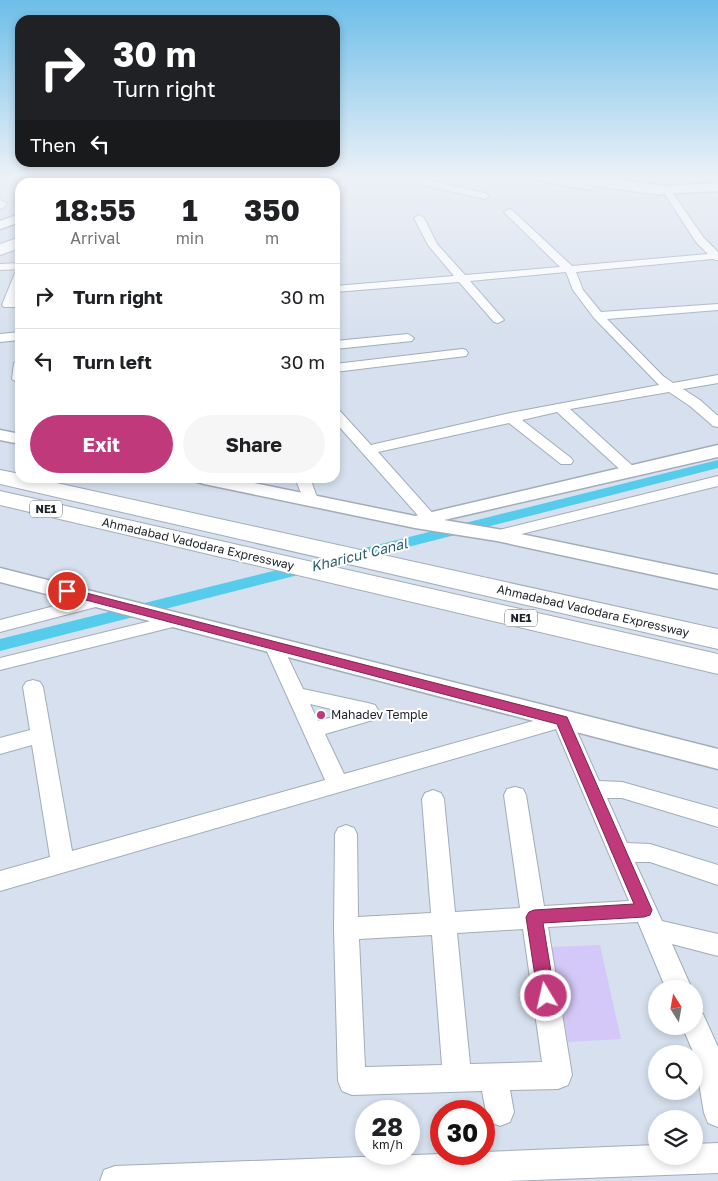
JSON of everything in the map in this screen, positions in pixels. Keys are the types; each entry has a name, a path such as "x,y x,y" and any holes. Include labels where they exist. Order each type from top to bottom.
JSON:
{"main road":[{"path":"0,243 15,237"},
{"path":"0,250 15,244"},
{"path":"0,469 15,475"},
{"name":"Ahmadabad Vadodara Expressway","path":"0,477 15,481"},
{"name":"Ahmadabad Vadodara Expressway","path":"26,483 718,639"},
{"path":"35,483 47,488"},
{"name":"Ahmadabad Vadodara Expressway","path":"0,498 718,664"},
{"path":"0,507 39,515 93,520"}],"street":[{"path":"426,231 433,245 460,279 498,320"},
{"path":"529,231 569,269 578,290 598,316 658,379 695,403 718,423"},
{"path":"695,231 717,257"},
{"path":"705,244 718,243"},
{"path":"0,255 15,248"},
{"path":"340,289 717,257"},
{"path":"0,267 15,266"},
{"path":"15,286 8,304 15,304"},
{"path":"598,316 718,307"},
{"path":"0,338 15,336"},
{"path":"340,345 408,338"},
{"path":"340,367 462,352"},
{"path":"369,450 510,417 718,378"},
{"path":"560,407 631,472"},
{"path":"510,417 566,461"},
{"path":"340,419 369,450 422,519"},
{"path":"422,519 631,472 718,450"},
{"path":"498,536 718,481"},
{"path":"228,483 310,500 422,519 718,582"},
{"path":"305,483 310,500"},
{"path":"0,575 140,609 718,759"},
{"path":"0,626 101,600"},
{"path":"0,664 179,620"},
{"path":"273,645 338,785"},
{"path":"33,687 63,864"},
{"path":"296,694 368,710 366,714 312,730"},
{"path":"0,881 562,720"},
{"path":"562,720 675,980"},
{"path":"0,746 41,735"},
{"path":"592,789 622,790 718,818"},
{"path":"346,834 346,929 352,1081 558,1075 515,796"},
{"path":"433,800 458,1078"},
{"path":"619,852 650,853 718,876"},
{"path":"346,929 534,917 649,920 682,935 718,945"},
{"path":"699,1035 708,1056 718,1113"},
{"path":"494,1077 500,1112"},
{"path":"115,1181 718,1158"}],"shaded area":[{"path":"600,945 621,1039 568,1042 552,947"}],"waterway":[{"name":"Kharicut Canal","path":"0,645 718,464"}],"place":[{"name":"Mahadev Temple","path":"321,715"}],"route":[{"path":"67,591 562,720 644,910 534,917 546,996"}]}
